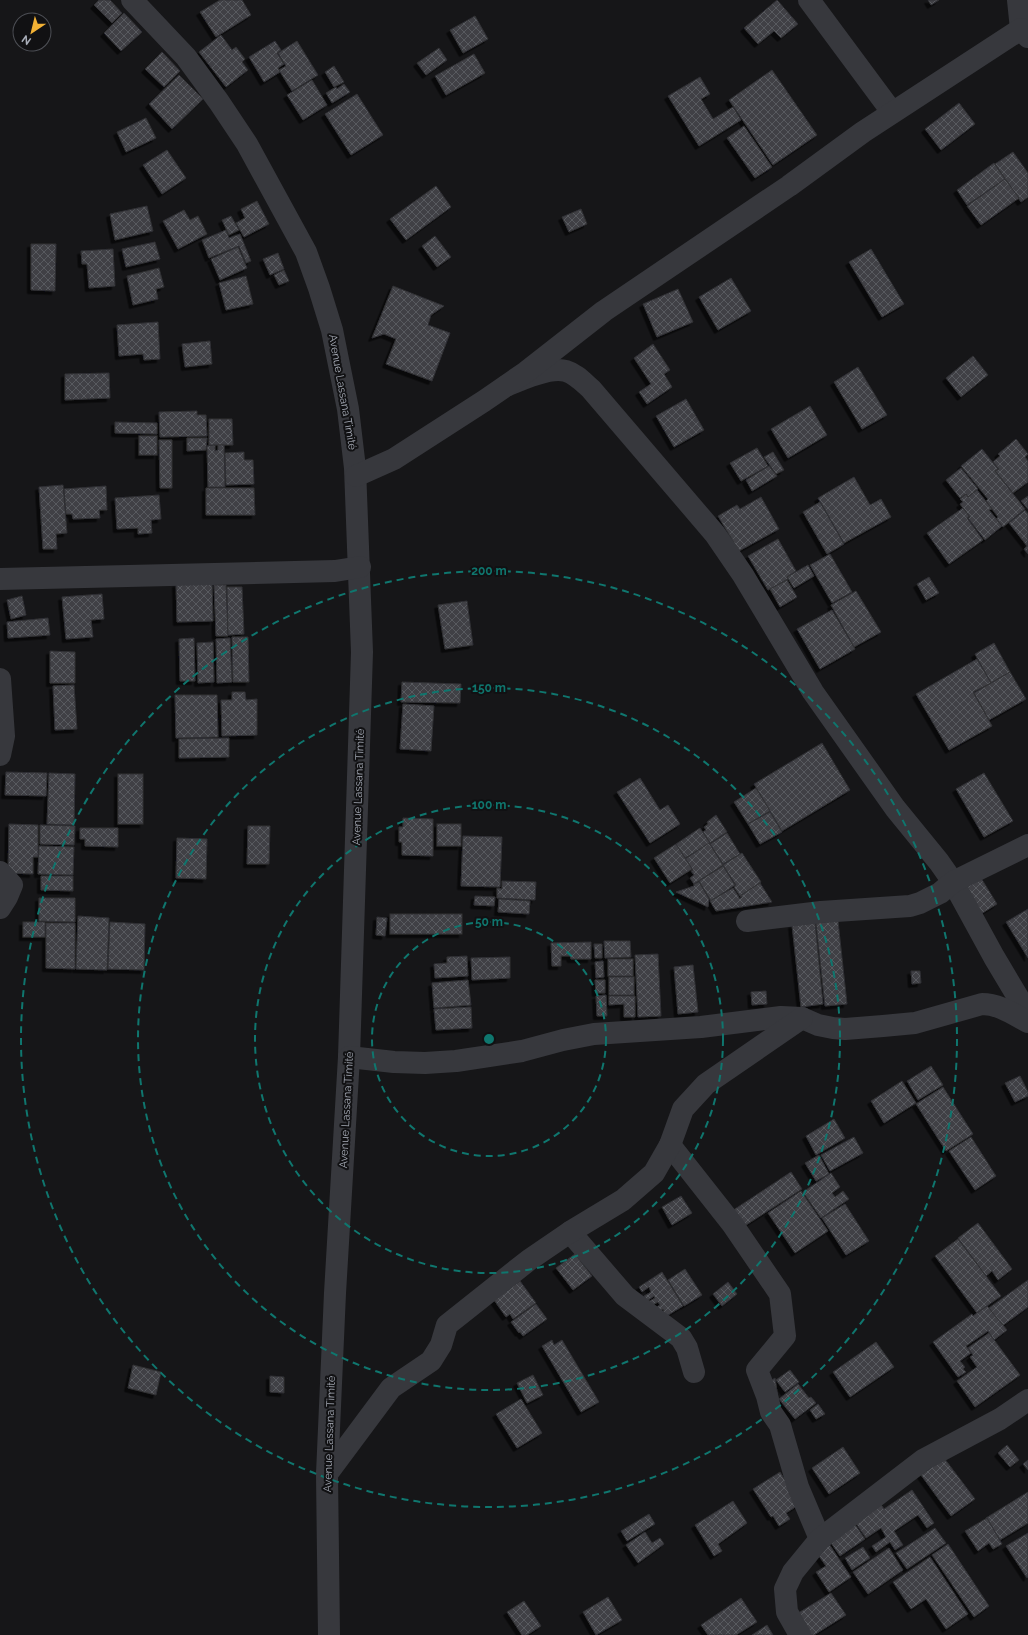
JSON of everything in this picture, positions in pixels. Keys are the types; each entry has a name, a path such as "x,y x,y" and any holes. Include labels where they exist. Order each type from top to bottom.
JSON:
{"street":[{"name":"Avenue Lassana Timité","path":"132,0 186,57 219,102 247,144 306,252 332,330 348,408 356,476 362,652 349,1057 335,1293 327,1474 329,1635"},
{"path":"809,0 892,112"},
{"path":"356,476 405,452 506,386 604,311 789,186 892,112 1025,33 1018,0"},
{"path":"506,386 554,370 565,370 577,377 591,389 715,534 743,575 813,692 895,808 939,862 953,882 994,958 1028,1014"},
{"path":"0,579 335,571 360,567"},
{"path":"0,755 4,736 1,691"},
{"path":"747,921 821,912 910,906 920,903 940,892 953,882 1028,845"},
{"path":"0,872 12,885 0,908"},
{"path":"349,1057 425,1064 456,1062 522,1051 563,1040 594,1034 701,1027 781,1017 802,1018 818,1025 833,1028 860,1028 915,1023 982,1004 991,1004 1028,1022"},
{"path":"327,1474 391,1388 430,1361 440,1345 447,1325 529,1260 570,1232 623,1200 654,1173 670,1145 683,1109 706,1084 802,1018"},
{"path":"670,1145 733,1225 780,1294 784,1336 757,1370 767,1396 771,1412 780,1425 798,1487 820,1538"},
{"path":"570,1232 625,1296 681,1338 687,1348 694,1372"},
{"path":"800,1635 787,1612 785,1589 793,1572 820,1538 923,1460 1000,1419 1028,1400"}],"building":[{"path":"99,0 110,0 122,13 112,23 94,5"},
{"path":"220,0 242,0 251,15 216,37 200,12"},
{"path":"777,0 798,24 781,38 774,31 758,44 744,28"},
{"path":"928,0 939,0 931,5"},
{"path":"124,13 142,32 121,51 104,33"},
{"path":"475,16 488,39 463,53 450,30"},
{"path":"221,35 232,50 236,47 245,59 242,62 248,70 226,87 199,52"},
{"path":"275,41 281,50 277,53 284,64 278,68 280,72 264,82 249,57"},
{"path":"297,41 318,75 292,91 279,70 286,66 278,53"},
{"path":"439,48 447,60 426,75 417,63"},
{"path":"162,52 180,71 164,87 145,69"},
{"path":"474,54 485,73 446,95 435,76"},
{"path":"334,66 344,82 334,87 325,72"},
{"path":"772,70 817,135 773,165 729,100"},
{"path":"179,75 203,99 172,129 149,104"},
{"path":"700,77 710,94 701,99 713,119 733,107 741,120 699,146 668,96"},
{"path":"312,80 327,105 303,120 287,95"},
{"path":"344,84 350,92 332,103 326,93 336,87 337,89"},
{"path":"357,94 383,135 351,155 325,114"},
{"path":"959,103 975,124 941,150 925,129"},
{"path":"146,118 156,138 126,152 117,132"},
{"path":"744,126 772,167 755,178 727,138"},
{"path":"167,150 186,178 162,194 143,165"},
{"path":"1013,152 1028,173 1028,197 1021,202 995,164"},
{"path":"994,163 1005,179 967,205 957,190"},
{"path":"1005,179 1019,198 981,225 967,206"},
{"path":"436,186 451,207 406,240 390,219"},
{"path":"257,201 269,224 244,237 236,223 245,218 241,209"},
{"path":"147,206 153,231 115,240 110,214"},
{"path":"581,209 587,224 569,232 562,217"},
{"path":"184,210 190,220 198,216 207,234 178,249 163,221"},
{"path":"231,216 239,230 229,235 222,220"},
{"path":"226,230 229,238 240,234 251,261 246,263 239,246 209,258 202,240"},
{"path":"435,236 451,257 437,267 422,246"},
{"path":"155,242 160,259 126,267 122,249"},
{"path":"31,244 56,244 55,291 31,290"},
{"path":"238,247 247,268 220,280 211,259"},
{"path":"113,249 115,286 89,288 87,264 82,264 81,251"},
{"path":"871,249 904,304 882,317 849,262"},
{"path":"278,253 284,269 270,275 263,259"},
{"path":"159,268 164,287 156,289 158,299 133,305 127,276"},
{"path":"284,270 289,281 279,285 274,275"},
{"path":"246,276 253,304 226,310 219,283"},
{"path":"731,278 751,311 718,330 699,297"},
{"path":"393,286 444,306 431,315 428,325 450,333 432,381 386,364 396,339 384,334 372,338"},
{"path":"678,289 693,322 657,337 643,304"},
{"path":"158,322 160,359 144,360 143,354 119,356 117,325"},
{"path":"210,341 212,364 185,367 182,344"},
{"path":"653,344 670,370 664,374 672,387 647,404 639,392 651,384 634,358"},
{"path":"973,356 988,375 961,397 946,378"},
{"path":"858,367 887,415 862,429 834,382"},
{"path":"109,373 110,398 65,400 65,374"},
{"path":"686,399 704,430 674,447 656,416"},
{"path":"810,406 827,435 788,458 771,429"},
{"path":"197,411 197,415 206,415 207,436 160,437 159,412"},
{"path":"209,419 232,419 233,445 209,445"},
{"path":"115,422 157,423 157,434 115,433"},
{"path":"139,436 157,436 157,455 139,455"},
{"path":"187,438 207,438 206,450 187,451"},
{"path":"1016,439 1028,454 1025,457 1028,461 1028,482 1013,493 995,471 999,469 993,462 1000,456 998,454"},
{"path":"159,440 172,440 172,488 160,488"},
{"path":"215,445 215,451 218,450 218,445 224,445 225,487 208,487 207,446"},
{"path":"757,448 768,466 741,481 730,463"},
{"path":"982,449 998,469 995,471 1025,509 1003,527 996,519 998,517 986,501 988,499 961,466"},
{"path":"244,452 244,460 253,460 254,484 226,485 225,453"},
{"path":"773,452 784,470 776,474 764,457"},
{"path":"769,466 777,476 752,491 746,480"},
{"path":"961,468 978,489 968,497 966,494 960,498 946,480"},
{"path":"854,477 870,505 881,499 891,517 844,543 818,498"},
{"path":"63,485 67,533 56,534 57,549 43,549 39,487"},
{"path":"106,486 107,510 99,510 100,518 73,519 72,514 66,514 64,489"},
{"path":"206,488 254,488 255,515 206,515"},
{"path":"977,490 992,509 989,510 1002,526 985,540 968,518 970,517 960,504 963,502 960,499 966,494 968,497"},
{"path":"159,495 161,519 151,520 152,533 138,534 138,528 117,529 115,498"},
{"path":"1028,496 1028,509 1021,501"},
{"path":"761,497 779,529 739,551 718,516 737,505 740,509"},
{"path":"820,502 844,544 827,554 803,512"},
{"path":"963,508 969,516 967,518 983,540 949,564 927,533"},
{"path":"1025,510 1028,514 1028,554 1024,549 1027,546 1009,523"},
{"path":"778,539 796,571 787,577 788,579 768,590 748,556"},
{"path":"830,554 852,592 832,603 810,565"},
{"path":"808,565 814,576 794,588 787,577"},
{"path":"929,577 939,593 926,600 917,584"},
{"path":"787,580 797,597 780,607 770,589"},
{"path":"212,583 213,621 177,622 176,584"},
{"path":"214,585 226,585 228,636 216,636"},
{"path":"227,587 242,587 244,634 228,635"},
{"path":"856,591 881,632 854,647 831,605"},
{"path":"102,594 104,619 91,620 93,637 66,639 62,597"},
{"path":"22,596 26,615 11,619 7,600"},
{"path":"467,601 473,645 445,649 438,605"},
{"path":"832,610 855,649 820,669 797,629"},
{"path":"48,618 50,635 8,638 7,622"},
{"path":"232,637 248,637 249,682 233,682"},
{"path":"194,638 195,681 180,681 179,639"},
{"path":"230,638 232,682 217,683 216,639"},
{"path":"213,642 214,682 198,683 197,643"},
{"path":"994,643 1010,672 991,683 975,654"},
{"path":"50,651 75,652 75,683 50,683"},
{"path":"977,659 991,683 973,692 992,726 949,750 916,694"},
{"path":"1010,672 1026,699 989,720 974,693"},
{"path":"402,682 461,684 460,703 401,702"},
{"path":"74,685 77,729 55,730 53,686"},
{"path":"232,692 245,692 246,700 257,699 257,735 222,736 221,700 232,700"},
{"path":"175,695 217,695 218,737 176,738"},
{"path":"403,704 434,706 431,751 400,749"},
{"path":"229,738 229,757 179,758 179,739"},
{"path":"822,743 850,790 782,831 754,784"},
{"path":"6,772 47,773 46,796 5,795"},
{"path":"49,773 75,774 74,825 47,824"},
{"path":"984,773 1013,821 984,837 956,789"},
{"path":"118,774 143,774 143,824 118,824"},
{"path":"640,778 660,810 668,805 680,824 650,843 617,792"},
{"path":"756,788 770,811 748,824 734,802"},
{"path":"770,812 782,832 760,844 748,824"},
{"path":"716,815 727,832 710,843 703,832 706,830 704,827 708,824 707,822"},
{"path":"403,818 433,819 433,856 402,855 402,842 399,842 399,827 403,827"},
{"path":"9,824 38,825 38,857 33,857 33,874 8,873"},
{"path":"437,824 461,824 461,846 437,846"},
{"path":"40,825 75,826 74,845 40,844"},
{"path":"248,826 270,826 269,864 247,864"},
{"path":"80,828 118,828 118,847 85,846 85,839 80,839"},
{"path":"700,828 710,843 685,858 676,844"},
{"path":"727,833 740,854 723,864 710,844"},
{"path":"463,836 502,837 500,887 461,886"},
{"path":"177,838 207,839 206,879 176,878"},
{"path":"709,843 723,865 694,884 690,878 694,875 691,871 693,870 685,859"},
{"path":"676,844 692,869 670,883 654,858"},
{"path":"39,846 74,847 73,875 38,874"},
{"path":"742,853 761,882 740,896 734,887 736,885 723,865"},
{"path":"723,866 735,885 711,901 699,881"},
{"path":"41,876 73,876 73,891 41,890"},
{"path":"981,878 997,904 976,917 960,891"},
{"path":"502,881 536,882 535,900 497,898 497,888 502,889"},
{"path":"699,882 709,899 708,907 676,892 694,886 694,884"},
{"path":"760,883 772,902 716,911 710,901 733,888 739,899 742,897 740,896"},
{"path":"475,896 495,897 494,906 474,905"},
{"path":"39,898 75,898 75,922 39,921"},
{"path":"499,899 530,901 529,914 498,912"},
{"path":"1028,909 1028,958 1006,922"},
{"path":"390,914 462,914 462,934 390,934"},
{"path":"78,916 109,918 107,970 76,969"},
{"path":"377,917 387,918 385,936 376,935"},
{"path":"838,921 847,1004 825,1006 816,923"},
{"path":"23,922 45,922 45,937 23,937"},
{"path":"110,922 145,924 144,970 108,969"},
{"path":"46,923 75,923 75,969 46,968"},
{"path":"815,923 823,1004 801,1007 792,925"},
{"path":"604,941 630,941 631,957 605,958"},
{"path":"591,942 591,959 571,959 570,956 561,956 561,966 552,966 551,943"},
{"path":"594,944 602,944 602,958 595,958"},
{"path":"658,954 661,1016 638,1017 635,955"},
{"path":"467,956 468,976 435,978 434,964 447,963 447,957"},
{"path":"510,957 510,978 472,980 471,958"},
{"path":"608,959 633,959 633,976 608,976"},
{"path":"603,961 604,977 596,978 595,962"},
{"path":"693,965 698,1012 678,1014 674,967"},
{"path":"911,971 920,971 921,983 912,984"},
{"path":"609,977 634,977 634,995 609,995"},
{"path":"468,980 471,1005 434,1008 432,983"},
{"path":"595,980 605,980 605,993 596,993"},
{"path":"766,991 767,1004 752,1005 751,992"},
{"path":"606,995 607,1016 597,1016 596,996"},
{"path":"609,996 635,996 635,1017 624,1017 624,1004 609,1005"},
{"path":"471,1007 472,1028 436,1030 434,1009"},
{"path":"931,1066 943,1085 918,1100 907,1081"},
{"path":"1020,1076 1028,1092 1028,1096 1015,1102 1005,1083"},
{"path":"902,1081 916,1103 884,1123 871,1101"},
{"path":"943,1087 973,1134 946,1151 916,1104"},
{"path":"834,1119 845,1138 816,1155 806,1136"},
{"path":"854,1137 863,1153 830,1171 821,1155"},
{"path":"971,1137 996,1176 975,1190 949,1151"},
{"path":"819,1155 829,1174 816,1181 805,1163"},
{"path":"791,1172 802,1189 743,1227 732,1211"},
{"path":"831,1173 840,1187 832,1193 835,1197 843,1191 849,1199 821,1218 803,1192"},
{"path":"801,1191 828,1231 795,1253 768,1213"},
{"path":"681,1196 692,1213 672,1225 662,1207"},
{"path":"845,1204 869,1241 846,1255 822,1218"},
{"path":"978,1223 1012,1269 998,1280 992,1271 986,1276 958,1238"},
{"path":"958,1239 1001,1296 977,1313 935,1256"},
{"path":"575,1254 592,1276 573,1290 556,1268"},
{"path":"685,1269 702,1295 684,1306 668,1280"},
{"path":"662,1272 683,1306 660,1320 657,1316 664,1311 663,1309 656,1313 653,1309 660,1305 658,1302 651,1306 648,1302 655,1298 654,1296 647,1301 644,1296 651,1292 649,1287 642,1292 639,1287"},
{"path":"1028,1280 1028,1307 1002,1326 989,1308"},
{"path":"520,1281 536,1303 513,1319 510,1314 506,1317 494,1300"},
{"path":"728,1282 737,1294 722,1306 713,1294"},
{"path":"536,1304 547,1319 523,1336 511,1322"},
{"path":"987,1306 1007,1330 994,1340 988,1331 966,1346 971,1353 960,1361 965,1367 963,1369 966,1372 958,1377 933,1342 972,1314 973,1316"},
{"path":"989,1333 1020,1375 975,1407 957,1381 977,1367 970,1357 973,1355 968,1348"},
{"path":"552,1340 554,1345 562,1340 599,1402 581,1412 542,1346"},
{"path":"876,1342 894,1367 850,1397 833,1372"},
{"path":"133,1365 161,1372 156,1395 128,1388"},
{"path":"790,1370 799,1382 785,1392 776,1380"},
{"path":"533,1375 543,1395 527,1403 517,1383"},
{"path":"270,1376 284,1377 284,1393 270,1392"},
{"path":"775,1378 778,1398 765,1385"},
{"path":"798,1384 809,1398 811,1397 816,1403 795,1419 779,1399"},
{"path":"521,1399 542,1433 517,1448 496,1414"},
{"path":"818,1404 825,1414 816,1419 810,1410"},
{"path":"1007,1445 1019,1460 1010,1467 998,1453"},
{"path":"843,1447 860,1473 829,1494 812,1468"},
{"path":"944,1458 975,1499 951,1516 921,1475"},
{"path":"1028,1460 1028,1470 1023,1464"},
{"path":"780,1472 800,1504 786,1513 790,1519 779,1526 773,1516 771,1517 753,1489"},
{"path":"912,1490 934,1523 927,1528 918,1515 894,1531 903,1545 895,1550 890,1542 876,1552 872,1546 886,1537 881,1528 866,1538 855,1522 877,1499 884,1509"},
{"path":"1028,1492 1028,1523 1000,1540 986,1518"},
{"path":"733,1501 747,1523 718,1544 722,1551 714,1556 695,1525"},
{"path":"649,1514 655,1524 627,1541 621,1531"},
{"path":"987,1518 1002,1544 993,1549 989,1543 978,1551 965,1531"},
{"path":"854,1523 865,1539 840,1556 829,1540"},
{"path":"935,1528 946,1543 907,1569 896,1553"},
{"path":"645,1532 652,1543 660,1538 664,1544 638,1563 626,1545"},
{"path":"1028,1533 1028,1577 1027,1578 1006,1546"},
{"path":"827,1541 851,1577 829,1592 816,1572 826,1566 814,1549"},
{"path":"948,1544 989,1606 974,1617 932,1555"},
{"path":"863,1547 870,1558 852,1570 845,1558"},
{"path":"889,1548 903,1570 868,1594 853,1572"},
{"path":"930,1557 968,1614 946,1629 926,1599 911,1609 893,1582"},
{"path":"831,1593 846,1615 814,1635 807,1635 795,1615"},
{"path":"608,1597 622,1620 596,1635 583,1612"},
{"path":"741,1598 757,1622 736,1635 708,1635 701,1625"},
{"path":"524,1601 541,1626 527,1635 522,1635 507,1612"},
{"path":"767,1625 773,1635 752,1635"}]}
